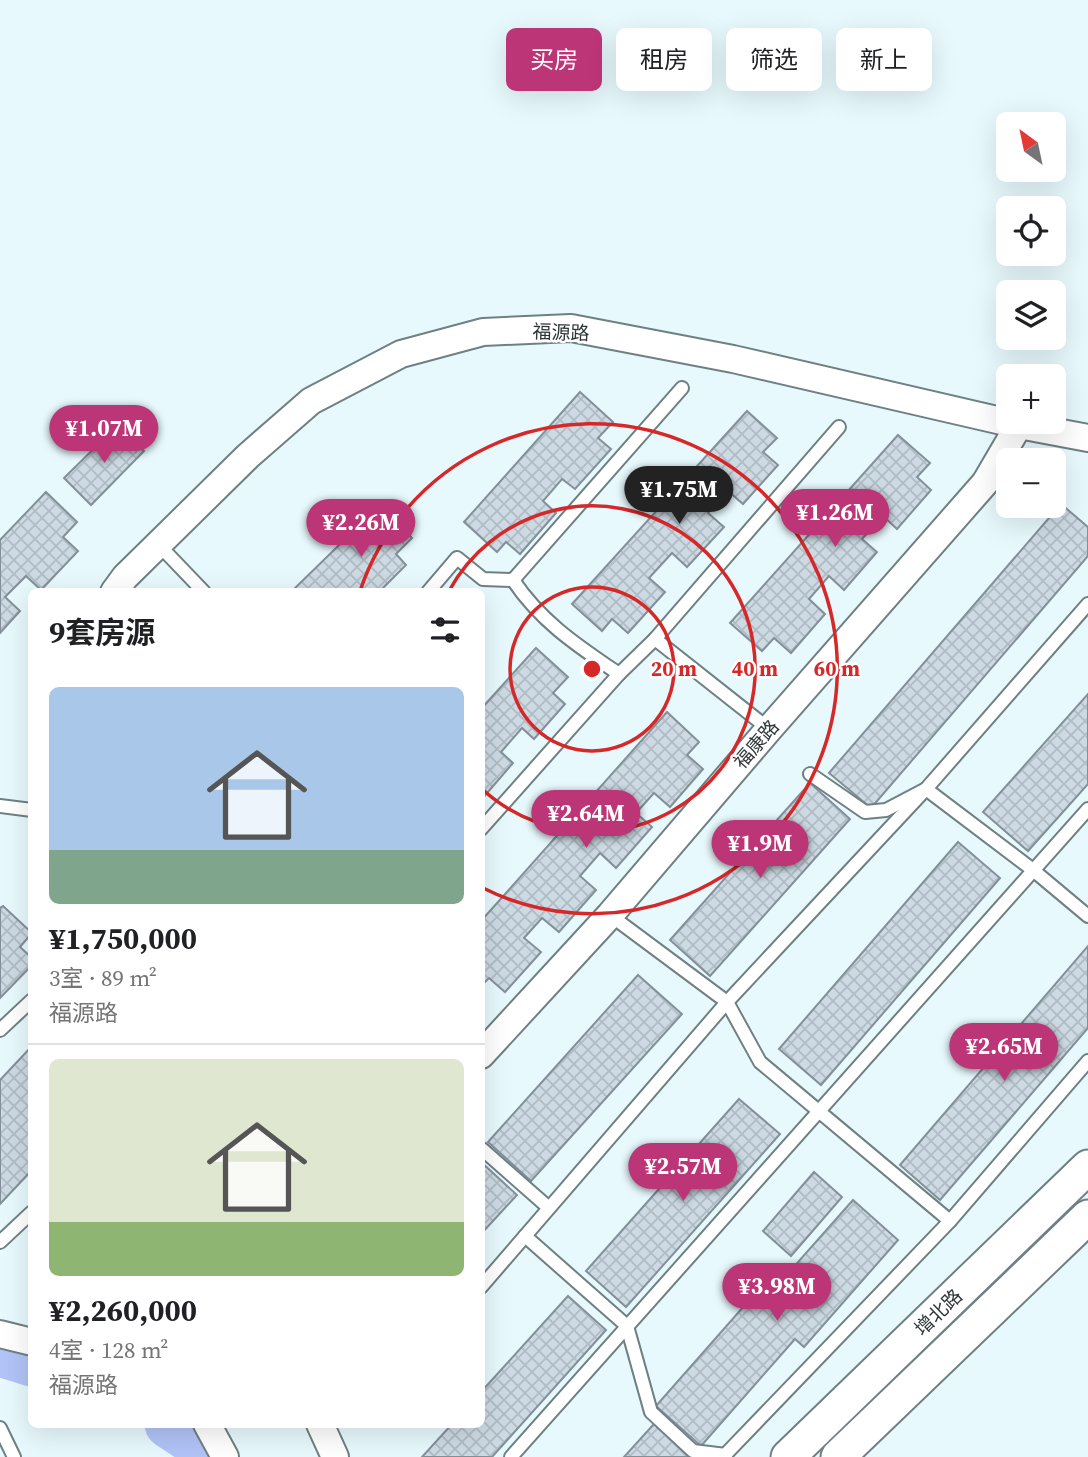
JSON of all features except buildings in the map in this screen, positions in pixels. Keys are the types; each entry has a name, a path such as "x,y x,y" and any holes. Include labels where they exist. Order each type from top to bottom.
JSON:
{"street":[{"name":"福源路","path":"117,588 248,456 311,401 401,354 483,332 571,328 733,359 996,420"},
{"name":"福康路","path":"485,1051 610,915 985,483 1014,434"},
{"name":"福源路","path":"1066,434 1088,438"},
{"name":"增北路","path":"788,1457 1088,1167"},
{"name":"增北路","path":"838,1457 1088,1217"},
{"path":"0,1334 28,1341"},
{"path":"208,1428 225,1457"},
{"path":"322,1428 335,1457"}],"lane":[{"path":"513,580 682,388"},
{"path":"485,825 619,674 655,639 839,427"},
{"path":"158,544 201,588"},
{"path":"431,588 457,558 483,579 513,580"},
{"path":"513,580 526,600 563,636 619,674"},
{"path":"485,1281 727,1002 926,789 1088,604"},
{"path":"655,639 769,729"},
{"path":"810,774 865,813 886,810 926,789"},
{"path":"926,789 1033,870 1088,916"},
{"path":"0,806 28,810"},
{"path":"512,1457 1088,809"},
{"path":"610,915 727,1002 760,1062 950,1221"},
{"path":"0,1030 28,1004"},
{"path":"525,1236 627,1326 651,1412 693,1451 725,1456 950,1221 1088,1061"},
{"path":"485,1152 549,1208"},
{"path":"0,1242 28,1216"},
{"path":"1,1434 14,1457"}],"waterway":[{"path":"0,1352 28,1361"},
{"path":"175,1428 204,1447 209,1457"}]}
